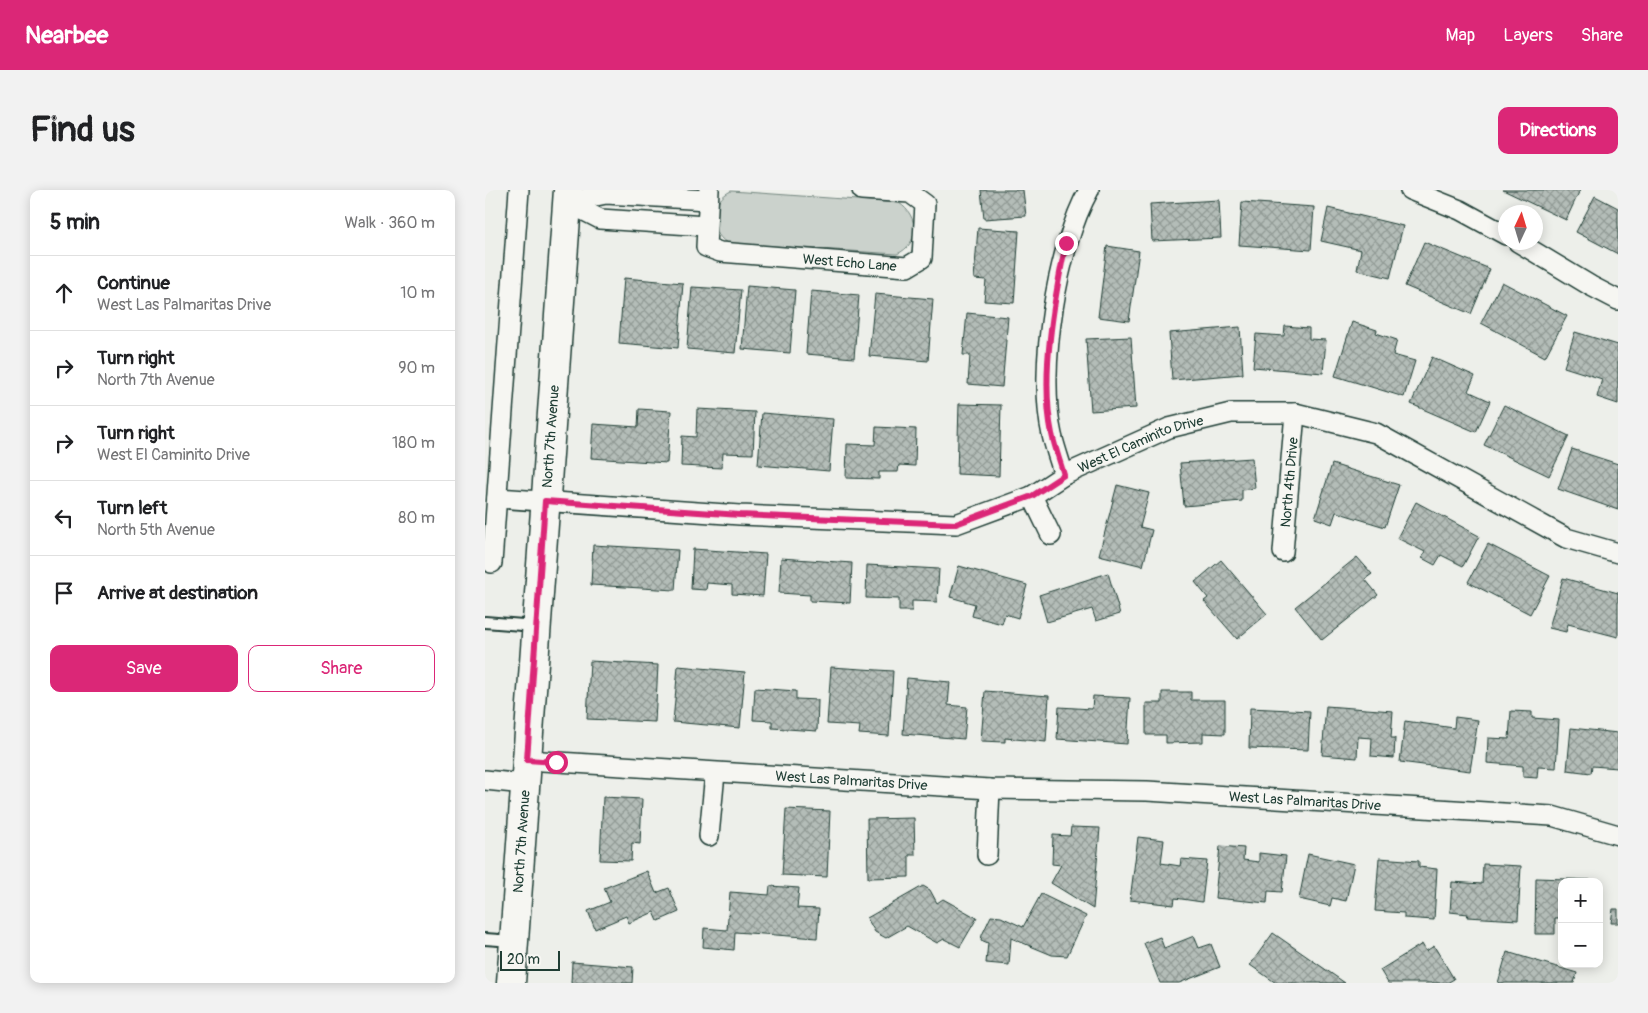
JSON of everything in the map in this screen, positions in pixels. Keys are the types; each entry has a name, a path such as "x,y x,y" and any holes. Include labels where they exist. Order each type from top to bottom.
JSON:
{"main road":[{"name":"North 7th Avenue","path":"511,983 535,626 568,196"}],"street":[{"path":"492,563 519,190"},
{"name":"West Echo Lane","path":"568,196 606,194 708,195 706,248 719,252 907,267 922,258 925,204 910,193 862,190"},
{"path":"1064,475 1052,434 1049,357 1055,291 1066,243 1089,190"},
{"path":"1410,190 1460,210 1498,231"},
{"path":"568,196 600,219 706,226"},
{"path":"1531,250 1618,300"},
{"name":"West El Caminito Drive","path":"497,498 740,515 956,524 1032,496 1064,475 1169,428 1231,413 1295,413 1376,433 1566,538 1618,553"},
{"name":"North 4th Drive","path":"1283,552 1295,413"},
{"path":"1032,496 1051,535"},
{"name":"West Las Palmaritas Drive","path":"485,780 526,772 715,773 990,789 1147,791 1552,816 1618,835"},
{"path":"709,836 715,773"},
{"path":"987,856 990,789"}],"lane":[{"path":"485,622 535,626"},
{"path":"485,939 514,941"}],"shaded area":[{"path":"731,191 899,203 906,209 913,222 913,237 910,244 897,254 727,243 716,231 714,216 719,201"}],"building":[{"path":"981,190 1023,190 1026,216 984,219"},
{"path":"1503,190 1580,190 1566,220 1543,209 1543,205 1534,205"},
{"path":"1595,196 1618,208 1618,254 1576,232"},
{"path":"1219,200 1221,238 1152,241 1150,204"},
{"path":"1242,202 1314,207 1311,250 1239,245"},
{"path":"1328,208 1403,226 1390,278 1357,270 1361,250 1321,241"},
{"path":"978,228 1019,231 1014,303 984,301 986,280 974,279"},
{"path":"1424,242 1490,269 1471,314 1405,286"},
{"path":"1107,246 1139,251 1129,321 1098,317"},
{"path":"624,278 683,283 678,348 619,343"},
{"path":"1502,282 1567,316 1545,357 1481,323"},
{"path":"747,286 795,290 790,353 742,349"},
{"path":"692,287 741,290 735,353 687,349"},
{"path":"811,291 859,295 854,358 806,354"},
{"path":"875,294 933,299 928,361 869,356"},
{"path":"967,313 1008,317 1002,387 968,384 970,355 963,355"},
{"path":"1352,322 1377,330 1376,333 1397,340 1393,355 1415,361 1404,397 1335,376"},
{"path":"1285,326 1309,328 1309,339 1326,340 1323,373 1253,367 1256,334 1284,336"},
{"path":"1240,327 1243,374 1172,380 1169,333"},
{"path":"1575,332 1618,345 1618,404 1597,397 1602,379 1564,367"},
{"path":"1131,337 1136,408 1091,411 1086,339"},
{"path":"1432,357 1475,376 1468,391 1490,401 1476,432 1411,404"},
{"path":"959,404 1001,405 999,476 957,474"},
{"path":"1504,405 1569,436 1549,476 1484,445"},
{"path":"639,409 671,411 667,463 591,458 593,424 638,427"},
{"path":"697,409 755,412 753,454 723,453 722,468 681,466 682,436 696,437"},
{"path":"762,413 833,419 829,471 758,465"},
{"path":"876,427 916,429 915,466 899,465 898,472 879,472 879,479 846,478 847,444 875,445"},
{"path":"1572,449 1618,464 1618,510 1558,489"},
{"path":"1252,458 1255,488 1242,490 1242,501 1184,506 1180,463"},
{"path":"1332,464 1399,485 1385,527 1336,512 1332,524 1315,518"},
{"path":"1117,485 1149,493 1140,527 1152,530 1143,566 1099,555"},
{"path":"1416,502 1479,536 1463,566 1441,555 1435,565 1422,558 1425,552 1397,538"},
{"path":"1488,544 1550,576 1530,614 1468,582"},
{"path":"593,545 678,550 675,590 591,585"},
{"path":"693,549 766,554 763,596 732,594 732,585 707,583 706,590 691,589"},
{"path":"1357,557 1372,574 1365,579 1378,595 1322,640 1295,607"},
{"path":"781,558 852,563 850,603 810,601 810,595 779,593"},
{"path":"1221,560 1267,614 1237,639 1204,601 1208,598 1195,582"},
{"path":"867,565 939,569 937,602 912,601 912,611 899,611 899,599 866,598"},
{"path":"959,566 1027,585 1018,618 1005,614 1002,624 972,616 975,604 950,597"},
{"path":"1108,573 1120,614 1096,621 1092,609 1047,622 1039,595"},
{"path":"1563,578 1618,593 1618,637 1568,624 1566,632 1549,628"},
{"path":"590,661 658,665 655,722 587,719"},
{"path":"678,666 745,672 740,728 673,722"},
{"path":"831,667 893,671 889,736 859,734 860,726 827,724"},
{"path":"907,678 950,682 948,705 967,707 964,739 903,734"},
{"path":"755,688 796,691 796,699 818,700 817,731 772,728 772,721 753,720"},
{"path":"985,691 1049,696 1046,742 1005,738 1005,742 981,741"},
{"path":"1162,692 1191,692 1191,700 1225,700 1225,734 1203,733 1203,742 1166,743 1166,735 1146,735 1146,703 1162,703"},
{"path":"1093,696 1130,698 1127,744 1057,739 1059,707 1092,709"},
{"path":"1326,706 1393,711 1391,738 1395,738 1394,758 1371,756 1372,738 1358,737 1357,758 1322,755"},
{"path":"1250,708 1310,711 1308,750 1249,748"},
{"path":"1511,711 1532,712 1532,718 1559,720 1556,768 1538,767 1537,778 1523,777 1523,766 1487,763 1488,738 1509,739"},
{"path":"1455,717 1478,720 1470,771 1400,762 1405,721 1454,728"},
{"path":"1571,728 1618,733 1618,768 1592,766 1591,773 1567,770"},
{"path":"603,797 642,799 640,844 632,843 631,861 600,860"},
{"path":"786,809 830,811 827,877 782,875"},
{"path":"914,818 915,855 909,855 909,877 868,878 867,819"},
{"path":"1071,827 1100,828 1093,909 1051,883 1061,865 1052,864 1053,835 1070,836"},
{"path":"1138,837 1164,840 1161,863 1180,866 1181,859 1207,861 1202,902 1175,898 1174,905 1130,900"},
{"path":"1220,846 1244,848 1243,860 1259,862 1259,853 1286,856 1282,892 1268,891 1267,903 1215,898"},
{"path":"1308,854 1354,864 1346,901 1332,898 1330,906 1299,899"},
{"path":"1379,858 1419,861 1419,867 1437,869 1434,920 1404,918 1404,913 1375,911"},
{"path":"1483,864 1521,866 1518,920 1467,917 1468,914 1450,912 1452,882 1482,884"},
{"path":"647,871 656,893 669,888 679,912 658,921 654,912 629,923 626,916 595,929 588,911 610,902 604,888"},
{"path":"1536,878 1558,879 1558,918 1555,918 1555,934 1535,934"},
{"path":"770,886 799,888 797,908 819,909 817,938 735,932 734,950 703,947 704,928 727,930 730,892 769,895"},
{"path":"923,886 930,890 937,903 943,899 977,918 960,947 944,939 937,943 907,926 886,938 875,932 867,918"},
{"path":"1041,894 1086,916 1067,956 1052,955 1011,938 1009,965 986,963 988,943 981,940 991,916 1001,917 1023,927"},
{"path":"1613,909 1618,909 1618,923 1611,923"},
{"path":"1273,933 1345,983 1276,983 1250,965"},
{"path":"1194,936 1199,948 1211,944 1220,967 1179,983 1160,983 1144,943 1160,937 1164,948"},
{"path":"1422,944 1426,951 1434,946 1454,979 1447,983 1388,983 1380,970"},
{"path":"1507,952 1577,973 1574,983 1498,983"},
{"path":"572,962 633,967 632,983 571,983"}],"route":[{"path":"556,762 527,760 545,501 740,515 956,524 1005,508 1032,496 1064,475 1052,434 1049,398 1049,357 1055,291 1066,243"}]}
